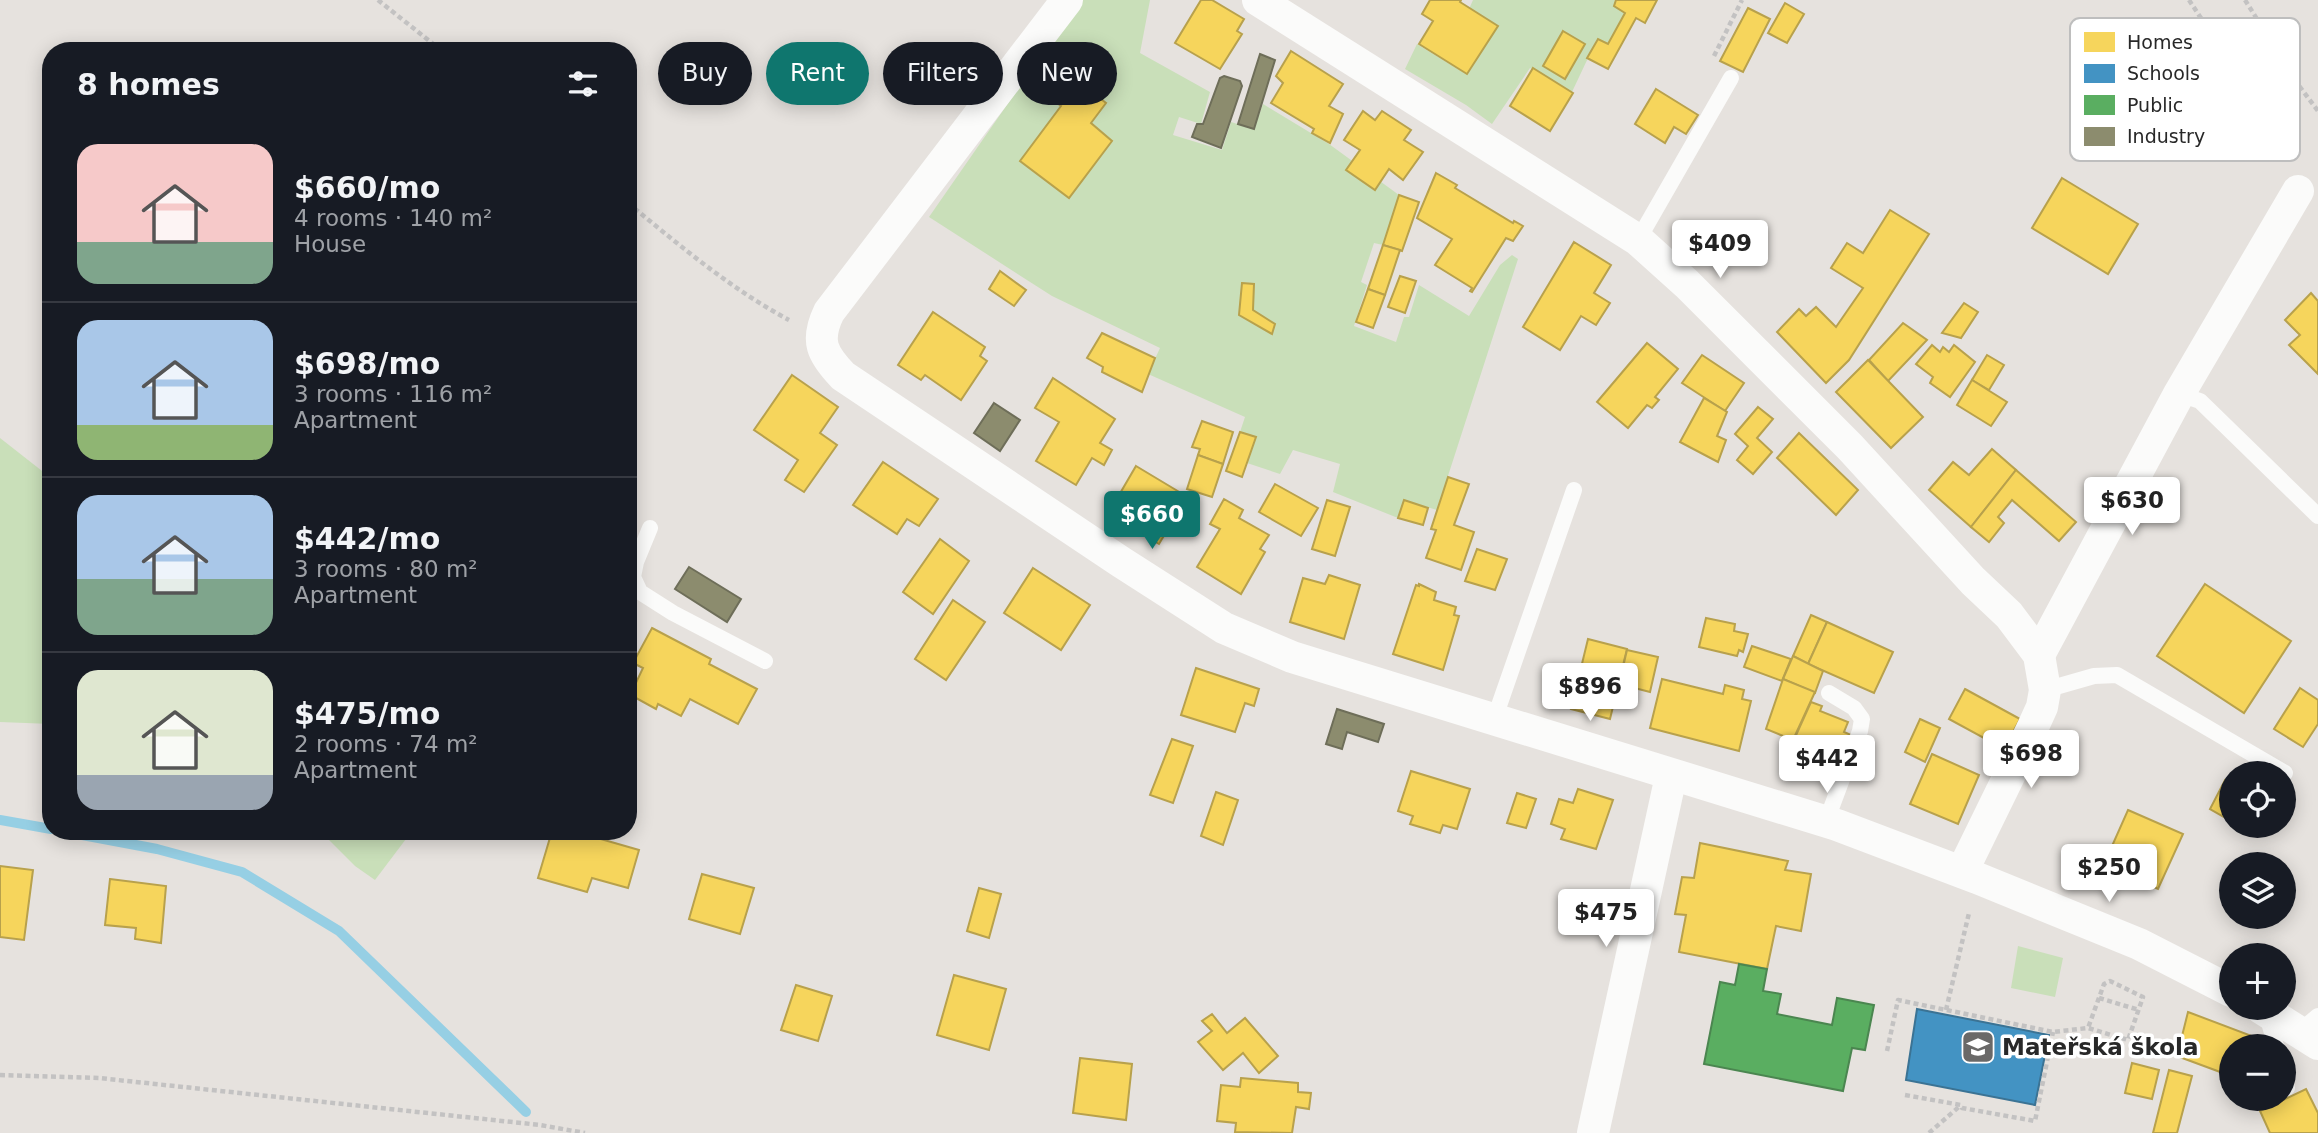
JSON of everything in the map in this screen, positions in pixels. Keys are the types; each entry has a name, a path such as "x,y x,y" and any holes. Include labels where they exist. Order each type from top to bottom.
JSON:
{"street":[{"path":"1068,0 885,242 839,297 824,323 821,337 823,350 843,376 1224,628 1292,657 1826,822 1969,875 2139,944 2219,985"},
{"path":"1258,0 1638,240 1687,284 1850,447 1973,581 2008,615 2039,655 2045,690 2042,707 1969,875"},
{"path":"2039,655 2179,394 2298,191"},
{"path":"1592,1133 1671,776"},
{"path":"2281,1020 2303,1034"}],"lane":[{"path":"1638,240 1727,85"},
{"path":"2179,394 2200,401 2318,516"},
{"path":"1494,720 1574,490"},
{"path":"637,560 650,528"},
{"path":"637,584 640,592 673,613 765,661"},
{"path":"2045,690 2094,676 2117,675 2264,761"},
{"path":"1826,822 1862,719 1854,708 1829,693"}],"path":[{"path":"377,0 431,42"},
{"path":"1727,85 1711,66 1716,49 1742,0"},
{"path":"2189,0 2201,18"},
{"path":"2245,0 2256,18"},
{"path":"2300,87 2318,111"},
{"path":"2296,161 2298,191"},
{"path":"637,210 702,262 761,304 821,337"},
{"path":"1946,1010 1969,875"},
{"path":"1887,1051 1898,1000 2053,1032 2088,1028 2128,1040 2144,997 2110,981 2104,984 2088,1028"},
{"path":"2099,998 2139,1010"},
{"path":"1905,1095 2035,1121 2053,1032"},
{"path":"0,1075 99,1078 540,1125 585,1133"},
{"path":"1929,1133 1961,1105"}],"green space":[{"path":"1080,0 1150,0 1140,53 1210,92 1201,124 1179,117 1173,135 1222,150 1231,122 1254,129 1263,104 1329,144 1399,195 1383,245 1374,243 1361,282 1367,285 1354,326 1396,342 1404,317 1409,317 1419,285 1469,316 1500,265 1512,255 1518,259 1437,510 1404,500 1398,518 1333,492 1340,464 1293,450 1280,474 1247,463 1256,437 1240,432 1245,417 1148,374 1160,348 1052,296 929,217 1017,91 1017,105 1117,105 1117,42 1051,42"},
{"path":"1473,0 1616,0 1614,6 1625,13 1608,44 1597,39 1571,94 1530,68 1492,124 1466,105 1405,69 1417,44 1466,74 1495,26 1469,9"},
{"path":"0,438 42,471 42,724 0,722"},
{"path":"329,840 405,840 375,880 355,866"},
{"path":"2018,946 2063,958 2055,997 2011,988"}],"building: Homes":[{"path":"1201,0 1212,0 1244,19 1237,31 1242,34 1220,69 1175,43"},
{"path":"1430,0 1461,0 1460,2 1498,26 1467,74 1419,44 1433,21 1422,14"},
{"path":"1616,0 1657,0 1645,23 1636,18 1608,69 1587,58 1598,39 1608,44 1625,13 1614,6"},
{"path":"1785,3 1804,14 1787,43 1768,33"},
{"path":"1748,8 1770,19 1743,72 1720,61"},
{"path":"1563,31 1585,44 1565,79 1543,66"},
{"path":"1291,51 1343,84 1329,106 1343,114 1330,143 1312,133 1314,129 1271,103 1283,83 1276,76"},
{"path":"1533,68 1573,93 1550,131 1510,106"},
{"path":"1656,89 1698,115 1686,134 1674,127 1665,143 1635,124"},
{"path":"1104,105 1091,123 1112,141 1069,198 1020,161 1061,106"},
{"path":"1363,111 1375,120 1382,111 1411,130 1404,140 1423,152 1403,180 1389,169 1375,190 1346,170 1360,150 1344,140"},
{"path":"1436,173 1457,185 1455,188 1513,223 1514,221 1523,226 1513,241 1506,238 1472,292 1472,288 1435,265 1452,239 1417,218"},
{"path":"2062,178 2138,224 2108,274 2032,228"},
{"path":"1399,195 1419,202 1402,251 1383,245"},
{"path":"1890,210 1929,234 1849,360 1826,383 1777,332 1799,309 1806,316 1816,307 1836,327 1863,288 1831,268 1847,243 1863,253"},
{"path":"1574,242 1611,265 1594,293 1610,303 1596,325 1581,316 1560,350 1523,327"},
{"path":"1383,245 1400,250 1385,295 1368,289"},
{"path":"1000,271 1026,290 1014,306 989,289"},
{"path":"1400,276 1416,281 1405,313 1388,307"},
{"path":"1242,283 1254,284 1253,310 1275,324 1272,334 1239,315"},
{"path":"1368,289 1385,295 1373,328 1356,322"},
{"path":"2311,293 2318,301 2318,374 2289,345 2300,335 2285,320"},
{"path":"1964,303 1978,312 1961,338 1942,333"},
{"path":"933,312 985,347 980,356 987,361 961,400 925,375 921,380 898,365"},
{"path":"1903,323 1927,340 1888,381 1869,360"},
{"path":"1102,333 1155,358 1142,392 1102,372 1103,367 1087,358"},
{"path":"1647,343 1678,369 1655,397 1659,400 1652,408 1647,405 1628,428 1597,402"},
{"path":"1932,345 1940,352 1943,347 1949,352 1954,345 1975,362 1950,397 1930,383 1933,377 1916,364"},
{"path":"1702,355 1744,383 1725,411 1682,383"},
{"path":"1987,355 2004,365 1989,390 1972,380"},
{"path":"1868,360 1923,417 1891,448 1836,392"},
{"path":"792,375 838,407 820,433 837,445 804,492 785,480 798,460 754,430"},
{"path":"1053,378 1115,419 1100,443 1112,450 1104,465 1092,458 1076,485 1036,461 1059,422 1035,408"},
{"path":"1972,380 2007,402 1991,426 1957,405"},
{"path":"1704,398 1727,412 1717,436 1726,440 1718,462 1680,442"},
{"path":"1758,407 1773,419 1757,438 1772,452 1753,474 1737,460 1748,446 1735,434"},
{"path":"1202,421 1233,432 1223,464 1198,455 1200,449 1192,447"},
{"path":"1240,432 1256,437 1242,477 1226,471"},
{"path":"1799,433 1858,490 1836,515 1777,458"},
{"path":"1992,449 2016,470 1971,527 1929,490 1953,462 1969,475"},
{"path":"1198,455 1223,464 1212,497 1187,489"},
{"path":"883,462 938,499 919,526 907,519 897,534 853,505"},
{"path":"1136,466 1181,493 1174,505 1180,509 1159,544 1108,514"},
{"path":"2016,470 2076,522 2059,541 2012,500 1998,517 2004,523 1989,542 1971,527"},
{"path":"1448,477 1469,484 1454,525 1474,532 1461,570 1426,558 1436,530 1431,529"},
{"path":"1275,484 1318,508 1301,536 1259,512"},
{"path":"1224,499 1243,510 1239,518 1269,535 1260,549 1265,552 1241,594 1197,567 1220,529 1210,524"},
{"path":"1327,500 1350,507 1335,556 1312,549"},
{"path":"1404,500 1428,508 1423,525 1398,518"},
{"path":"940,539 969,561 933,614 903,592"},
{"path":"1477,549 1507,559 1495,590 1465,581"},
{"path":"1033,568 1090,605 1061,650 1004,613"},
{"path":"1329,575 1360,585 1344,639 1290,622 1303,578 1325,584"},
{"path":"2205,584 2291,641 2244,713 2157,656"},
{"path":"1416,585 1436,592 1434,600 1456,607 1454,615 1459,616 1443,670 1393,654"},
{"path":"953,600 985,622 946,680 915,659"},
{"path":"1811,615 1827,622 1808,664 1793,656"},
{"path":"1706,618 1735,624 1734,631 1748,634 1743,652 1739,650 1737,656 1699,647"},
{"path":"1827,622 1893,652 1874,693 1808,664"},
{"path":"652,628 711,659 709,664 757,689 738,724 690,699 681,716 658,704 656,709 637,699 637,681 643,668 637,665 637,656"},
{"path":"1588,639 1627,649 1610,719 1571,709"},
{"path":"1752,646 1791,659 1782,681 1744,667"},
{"path":"1627,650 1658,657 1650,692 1619,684"},
{"path":"1793,656 1823,671 1815,693 1783,679"},
{"path":"1196,668 1259,689 1254,706 1245,703 1235,732 1181,715"},
{"path":"1662,679 1723,694 1725,685 1744,690 1742,699 1751,701 1739,751 1650,728"},
{"path":"1783,679 1815,692 1793,740 1766,729"},
{"path":"2300,688 2318,700 2318,724 2303,747 2274,729"},
{"path":"1965,689 2020,719 2004,749 1949,719"},
{"path":"1811,702 1822,706 1820,711 1848,722 1844,732 1851,735 1835,772 1788,753"},
{"path":"1920,719 1940,728 1925,762 1905,752"},
{"path":"1172,739 1193,746 1173,803 1150,795"},
{"path":"1932,754 1979,775 1958,824 1910,804"},
{"path":"1411,771 1470,789 1457,829 1443,825 1440,833 1410,824 1413,816 1398,811"},
{"path":"1578,789 1613,800 1596,849 1561,839 1565,829 1551,824 1559,799 1573,803"},
{"path":"1216,792 1238,800 1223,845 1201,836"},
{"path":"2219,792 2219,814 2210,809"},
{"path":"1517,793 1536,799 1526,828 1507,823"},
{"path":"2128,810 2183,834 2158,889 2104,864"},
{"path":"549,840 604,840 639,850 628,888 592,878 587,892 538,878"},
{"path":"1700,843 1788,861 1785,870 1811,874 1801,931 1776,926 1767,969 1679,952 1686,915 1675,914 1682,877 1694,878"},
{"path":"0,866 33,870 24,940 0,937"},
{"path":"702,874 754,888 740,934 689,919"},
{"path":"110,879 166,886 161,943 135,939 136,928 105,925"},
{"path":"979,888 1001,894 989,938 967,931"},
{"path":"954,975 1006,989 989,1050 937,1035"},
{"path":"796,985 832,996 818,1041 781,1030"},
{"path":"2188,1012 2246,1034 2219,1034 2219,1072 2177,1056"},
{"path":"1212,1014 1227,1033 1245,1018 1278,1056 1259,1073 1243,1053 1223,1070 1198,1042 1212,1031 1202,1021"},
{"path":"1080,1058 1132,1064 1126,1120 1073,1113"},
{"path":"2132,1063 2159,1070 2152,1099 2125,1093"},
{"path":"2169,1070 2192,1076 2177,1133 2153,1133"},
{"path":"1241,1078 1298,1083 1298,1092 1311,1093 1309,1109 1296,1107 1292,1133 1235,1132 1236,1123 1217,1121 1221,1085 1240,1087"},
{"path":"2306,1089 2318,1113 2318,1133 2270,1133 2260,1111 2296,1111 2296,1094"}],"building: Schools":[{"name":"Mateřská škola","path":"1917,1009 2049,1035 2035,1105 1906,1080"}],"building: Public":[{"path":"1739,964 1767,969 1763,991 1781,994 1777,1014 1832,1025 1837,998 1874,1005 1865,1050 1852,1048 1843,1091 1704,1064 1720,982 1735,985"}],"building: Industry":[{"path":"1260,54 1275,60 1254,129 1238,124"},
{"path":"1224,76 1240,81 1242,86 1221,148 1192,137 1197,124 1203,124 1220,78"},
{"path":"994,403 1020,420 1000,451 974,433"},
{"path":"689,567 741,599 727,622 675,589"},
{"path":"1337,709 1384,724 1378,742 1347,732 1342,749 1326,744"}],"waterway":[{"path":"0,820 42,827"},
{"path":"109,840 157,849 242,872 339,931 526,1112"}],"place":[{"name":"Mateřská škola","path":"1978,1047"}]}
